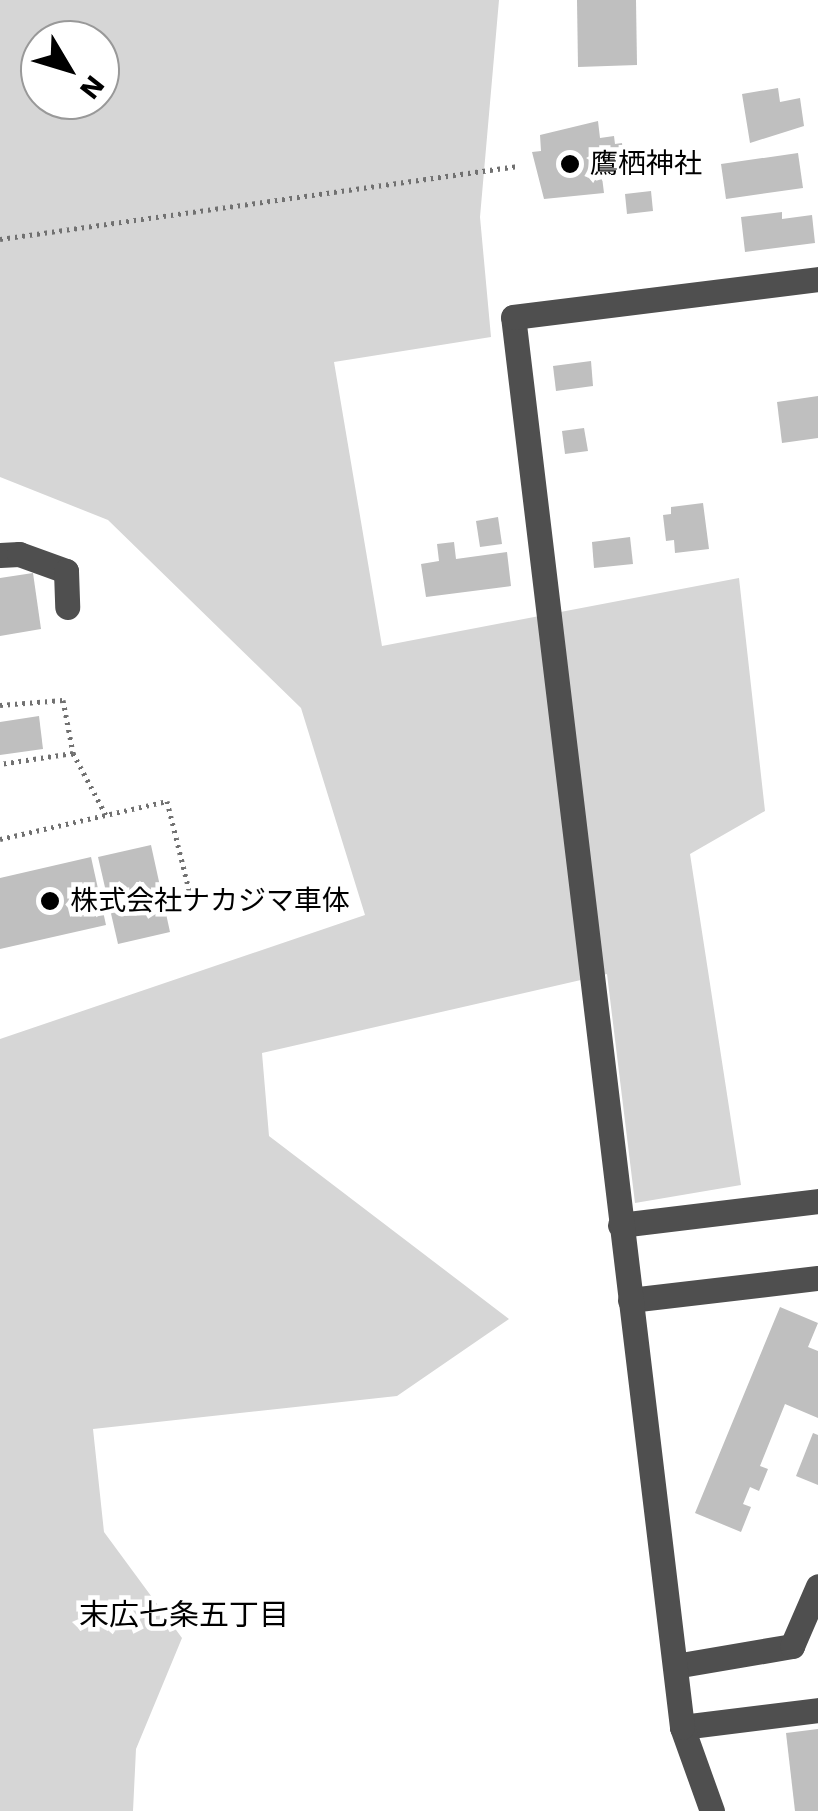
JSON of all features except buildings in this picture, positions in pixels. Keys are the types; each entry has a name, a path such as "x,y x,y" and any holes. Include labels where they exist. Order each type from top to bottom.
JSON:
{"street":[{"path":"712,1811 682,1726 513,317 818,279"},
{"path":"0,555 20,554 66,571 67,606"},
{"path":"620,1225 818,1201"},
{"path":"630,1300 818,1278"},
{"path":"675,1666 792,1646 818,1586"},
{"path":"682,1726 818,1710"}],"path":[{"path":"0,239 518,166"},
{"path":"0,705 63,700 74,752 106,814"},
{"path":"0,764 74,752"},
{"path":"0,839 167,801 192,902"}],"shaded area":[{"path":"0,0 499,0 480,217 491,337 334,362 382,646 739,578 765,811 690,854 741,1185 635,1203 607,974 262,1053 269,1136 509,1319 397,1396 93,1429 104,1532 182,1638 136,1749 133,1811 0,1811 0,1039 365,915 301,708 108,520 0,477"}],"place":[{"name":"鷹栖神社","path":"570,164"},
{"name":"株式会社ナカジマ車体","path":"50,901"}],"district":[{"name":"末広七条五丁目","path":"184,1615"}]}
